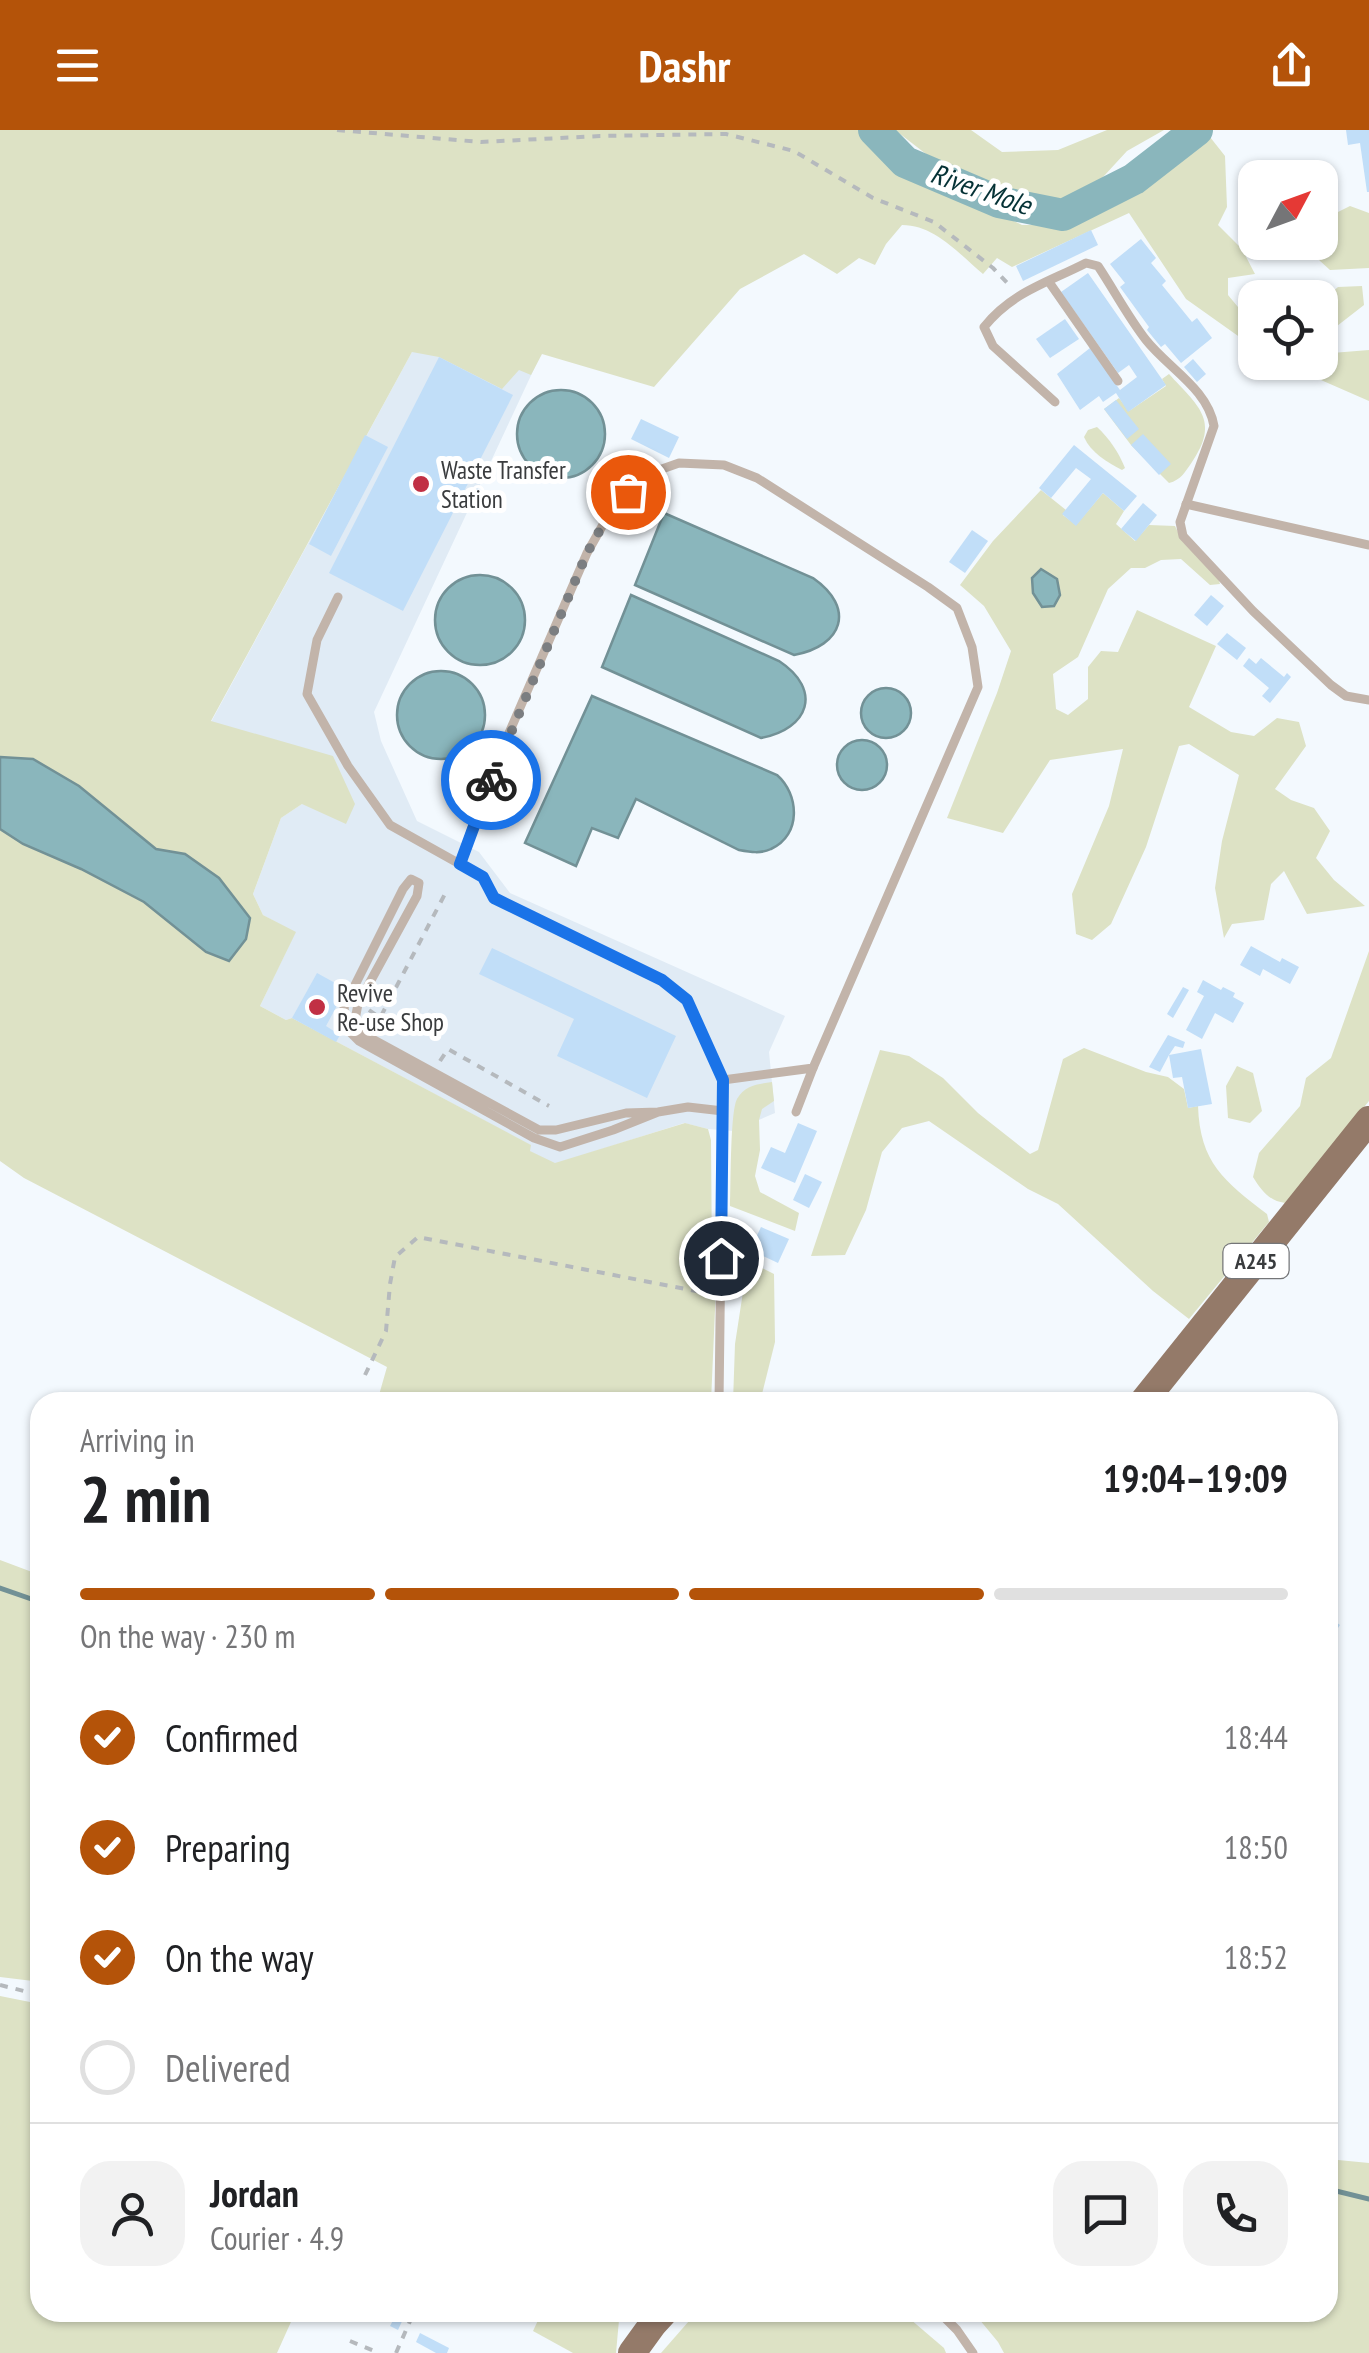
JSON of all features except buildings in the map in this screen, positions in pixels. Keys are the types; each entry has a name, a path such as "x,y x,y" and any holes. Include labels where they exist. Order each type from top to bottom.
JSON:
{"main road":[{"name":"A245","path":"1151,1392 1369,1120"},
{"path":"632,2353 653,2322"}],"lane":[{"path":"1056,402 993,346 984,327 1016,296 1086,264 1098,266 1147,341 1212,411 1214,426 1180,522 1182,536 1331,685 1346,696 1369,700"},
{"path":"1048,282 1118,381"},
{"path":"460,864 509,733 587,553 613,507 642,476 679,463 724,465 757,478 957,608 972,647 978,687 796,1112"},
{"path":"1186,504 1369,544"},
{"path":"338,597 317,640 307,694 348,766 390,825 483,877 494,898 662,980 687,1000 723,1080 719,1392"},
{"path":"658,1112 560,1147 534,1138 359,1042 347,1029 344,1007 403,888 412,879 419,884 417,896 355,1020 363,1034 540,1130 556,1130 626,1113 688,1107 723,1111"},
{"path":"723,1080 813,1068"},
{"path":"552,1144 547,1136 556,1130"},
{"path":"949,2322 973,2353"}],"path":[{"path":"337,130 481,142 726,134 743,138 794,151 873,198 934,222 994,268 1016,296"},
{"path":"363,1007 380,1018 446,892"},
{"path":"363,1007 364,1017"},
{"path":"437,1066 448,1049 549,1106"},
{"path":"366,1376 386,1331 395,1257 418,1236 721,1295"},
{"path":"0,1985 30,1992"},
{"path":"396,2353 410,2322"},
{"path":"350,2340 379,2353"}],"shaded area":[{"path":"425,328 541,354 374,712 381,741 417,821 479,852 510,893 785,1016 769,1052 775,1113 733,1131 684,1123 555,1164 529,1151 530,1145 292,1018 286,1020 260,1006 295,933 263,915 253,894 281,818 302,804 211,722"}],"green space":[{"path":"0,130 861,130 895,164 1022,225 1049,225 1118,194 1210,137 1225,156 1227,207 1218,225 1238,245 1238,260 1248,260 1255,274 1228,278 1228,295 1238,307 1238,336 1186,299 1129,213 1012,267 997,258 983,274 946,242 914,226 902,225 875,265 859,258 837,274 804,254 740,289 654,387 542,354 531,375 519,370 502,389 439,357 412,352 211,721 333,756 355,804 346,824 302,804 281,818 253,894 263,915 296,932 260,1006 286,1020 292,1018 531,1145 530,1151 555,1163 685,1123 708,1129 716,1287 711,1392 380,1392 387,1367 24,1178 0,1161"},
{"path":"895,130 971,130 1002,152 1058,150 1107,130 1164,130 1127,151 1092,189 1059,200 1008,190 939,164"},
{"path":"1350,206 1369,213 1369,268 1330,270 1319,260 1338,260 1338,212"},
{"path":"1362,286 1364,305 1338,325 1338,287"},
{"path":"1369,350 1369,401 1321,380 1338,380 1338,353"},
{"path":"1169,374 1202,414 1205,435 1180,478 1169,483 1131,445 1104,409 1119,398 1129,411 1166,386 1162,379"},
{"path":"1097,427 1117,451 1125,468 1122,470 1087,443 1084,437 1088,430"},
{"path":"1041,490 1066,510 1063,515 1076,525 1103,493 1124,511 1116,524 1135,541 1149,525 1175,526 1183,542 1220,584 1210,585 1181,559 1131,568 1108,589 1078,657 1053,674 1056,709 1068,715 1088,699 1088,667 1101,651 1118,652 1137,610 1216,646 1189,707 1231,732 1254,736 1277,718 1299,722 1306,746 1275,789 1314,808 1330,831 1316,858 1334,880 1365,906 1307,914 1284,871 1271,884 1264,920 1232,924 1224,938 1215,888 1239,775 1189,744 1179,746 1146,847 1111,924 1092,940 1076,934 1072,894 1109,806 1123,749 1050,760 1003,833 947,818 1011,651 984,606 960,585 993,541"},
{"path":"1369,951 1369,1101 1285,1203 1279,1202 1266,1194 1253,1177 1259,1153 1300,1106 1306,1078 1331,1058"},
{"path":"1084,1048 1168,1077 1184,1089 1188,1108 1198,1106 1209,1157 1238,1191 1267,1214 1269,1222 1189,1319 1058,1204 1028,1189 929,1121 902,1128 882,1152 866,1210 845,1255 811,1256 880,1050 909,1056 943,1078 978,1113 1030,1154 1038,1150 1063,1059"},
{"path":"1237,1066 1253,1073 1262,1111 1250,1123 1228,1118 1226,1086"},
{"path":"772,1082 774,1101 762,1109 759,1120 760,1150 755,1176 760,1192 799,1213 795,1231 730,1206 737,1099 748,1088"},
{"path":"748,1261 774,1274 775,1342 762,1392 733,1392 743,1292 736,1262"},
{"path":"0,1560 30,1571 30,1981 0,1977"},
{"path":"0,1996 30,2002 30,2322 291,2322 277,2353 0,2353"},
{"path":"1338,2160 1369,2163 1369,2353 1004,2353 981,2322 1338,2322"},
{"path":"537,2322 619,2322 616,2353 573,2353 533,2331"},
{"path":"688,2322 914,2322 946,2353 661,2353"}],"water":[{"path":"552,390 570,390 586,397 598,409 605,434 598,459 586,471 570,478 552,478 536,471 524,459 517,443 517,425 524,409 536,397"},
{"path":"664,513 813,578 835,601 839,613 833,635 811,650 794,655 635,585"},
{"path":"1041,569 1057,579 1060,595 1054,606 1042,607 1033,593 1032,578"},
{"path":"480,575 497,578 512,588 522,603 522,637 512,652 497,662 480,665 463,662 448,652 438,637 435,620 438,603 448,588 463,578"},
{"path":"631,595 779,661 802,684 804,707 799,717 790,726 761,738 602,667"},
{"path":"441,671 458,674 472,684 482,698 482,732 472,746 458,756 441,759 424,756 410,746 400,732 397,715 400,698 410,684 424,674"},
{"path":"886,688 904,695 911,713 904,731 886,738 868,731 861,713 868,695"},
{"path":"592,696 777,775 793,803 788,834 767,851 739,850 636,799 618,838 592,828 576,866 525,843"},
{"path":"862,740 880,747 887,765 880,783 862,790 844,783 837,765 844,747"},
{"path":"0,757 33,759 79,786 156,849 185,854 219,878 250,918 246,939 229,961 206,952 144,902 0,829"}],"waterway":[{"name":"River Mole","path":"874,130 905,162 999,202 1063,215 1134,179 1197,130"},
{"path":"0,1588 30,1598"},
{"path":"1338,2191 1369,2199"}],"way so far":[{"path":"491,780 587,553 613,507 628,492"}],"place":[{"name":"Waste Transfer Station","path":"421,484"},
{"name":"Revive Re-use Shop","path":"317,1007"}],"route":[{"path":"491,780 460,864 483,877 494,898 662,980 687,1000 723,1080 721,1258"}]}
